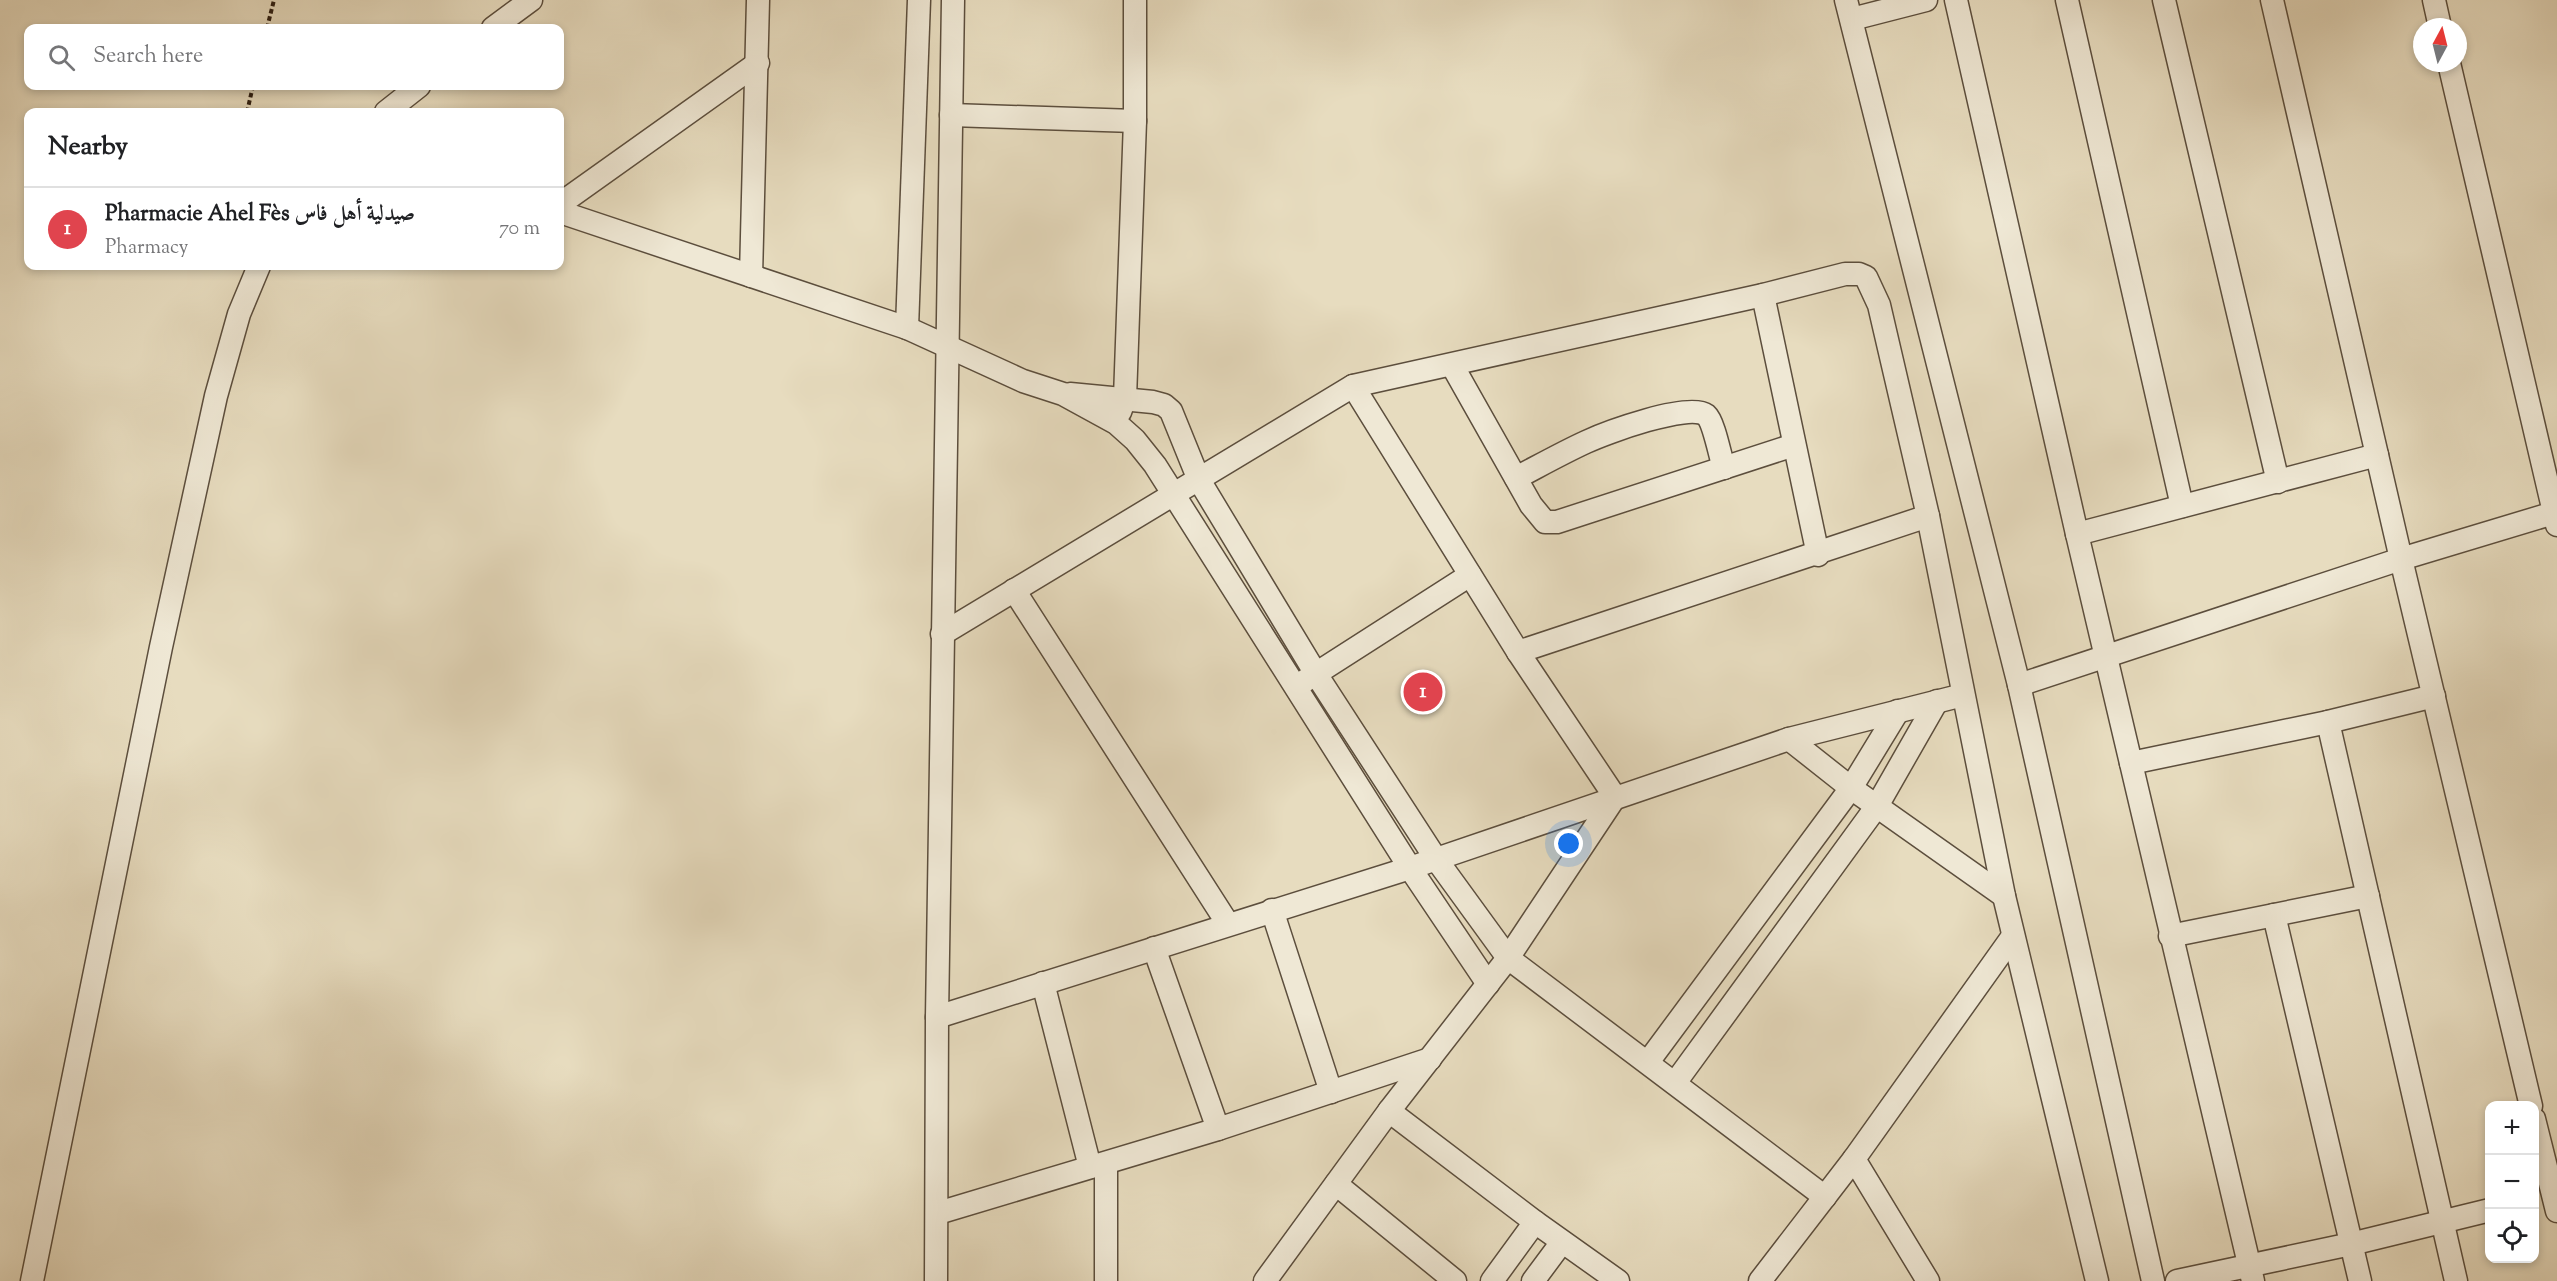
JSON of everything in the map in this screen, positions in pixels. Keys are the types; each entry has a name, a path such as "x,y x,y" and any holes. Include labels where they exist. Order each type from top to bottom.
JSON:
{"street":[{"path":"498,24 531,0"},
{"path":"751,276 758,0"},
{"path":"907,328 919,0"},
{"path":"936,1281 942,633 953,0"},
{"path":"1116,423 1125,398 1135,121 1135,0"},
{"path":"1926,0 1849,10 2019,685 2153,1281"},
{"path":"1956,0 2105,657 2251,1273"},
{"path":"2067,0 2182,506"},
{"path":"2164,0 2278,482"},
{"path":"2272,0 2401,559 2530,1101"},
{"path":"2434,0 2438,18"},
{"path":"564,201 758,63"},
{"path":"2019,685 2401,559 2556,517 2451,72"},
{"path":"391,108 414,90"},
{"path":"951,115 1135,121"},
{"path":"564,213 907,328 1023,381 1063,394 1116,423 1130,435 1155,465 1410,868 1488,984"},
{"path":"32,1281 160,647 229,348 257,270"},
{"path":"942,633 1353,386 1763,295 1845,274 1859,274 1868,279 1879,305 1928,516 2004,896 2097,1281"},
{"path":"1763,295 1818,555"},
{"path":"1452,365 1541,521 1550,523 1794,445"},
{"path":"1353,386 1518,652 1615,797"},
{"path":"1063,394 1160,403 1171,411 1200,480 1316,674 1436,859 1508,958 1825,1197"},
{"path":"1516,478 1603,435 1658,418 1692,412 1703,414 1709,420 1724,468"},
{"path":"2077,534 2377,455"},
{"path":"1518,652 1818,555 1928,516"},
{"path":"1294,687 1470,575"},
{"path":"1014,591 1228,924"},
{"path":"937,1017 1410,868 1789,738 1963,695"},
{"path":"2131,763 2328,722 2434,696"},
{"path":"1675,1083 1877,806 1937,701"},
{"path":"1648,1062 1851,788 1898,711"},
{"path":"2328,722 2456,1281"},
{"path":"1789,738 1851,788 2004,896"},
{"path":"1274,1278 1336,1184 1389,1111 1508,958 1615,797"},
{"path":"2170,936 2368,896"},
{"path":"1272,910 1331,1092"},
{"path":"2274,915 2360,1281"},
{"path":"1760,1281 1854,1159 2013,936"},
{"path":"1154,948 1218,1129"},
{"path":"1043,983 1098,1166 1106,1281"},
{"path":"938,1213 1218,1129 1430,1059"},
{"path":"1389,1111 1534,1222 1618,1281"},
{"path":"2539,1140 2550,1198"},
{"path":"1854,1159 1928,1281"},
{"path":"1336,1184 1455,1281"},
{"path":"2177,1281 2251,1273 2351,1244 2485,1211"},
{"path":"1492,1281 1534,1222"},
{"path":"1533,1281 1562,1242"}],"path":[{"path":"268,24 274,0"},
{"path":"249,108 252,90"}],"place":[{"name":"Pharmacie Ahel Fès صيدلية أهل فاس","path":"1423,692"}]}
